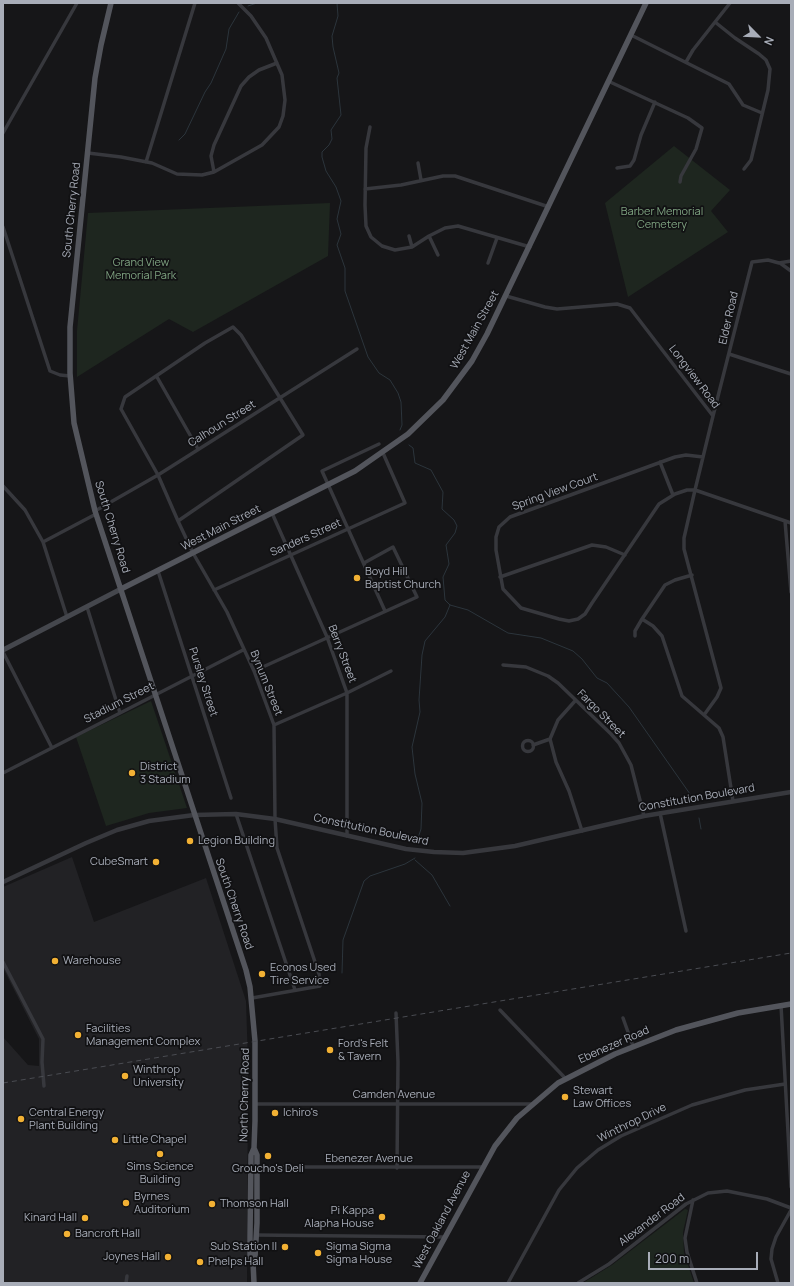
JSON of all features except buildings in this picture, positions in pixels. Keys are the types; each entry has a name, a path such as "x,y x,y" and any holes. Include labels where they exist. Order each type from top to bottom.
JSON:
{"main road":[{"name":"South Cherry Road","path":"111,3 98,62 70,327 70,376 78,445 95,513 246,970 252,998 255,1041"},
{"name":"West Main Street","path":"3,651 121,589 355,471 383,453 420,423 453,387 478,351 530,247 646,3"},
{"name":"Ebenezer Road","path":"482,1168 495,1146 506,1132 533,1104 566,1079 633,1046 676,1030 717,1018 791,1004"},
{"name":"North Cherry Road","path":"253,1262 250,1258 251,1155 254,1148 255,1041"},
{"name":"North Cherry Road","path":"254,1148 258,1155 255,1257 253,1262 254,1283"},
{"name":"West Oakland Avenue","path":"420,1283 482,1168"}],"street":[{"path":"3,133 77,3"},
{"path":"146,162 195,3"},
{"path":"88,153 146,162 177,174 202,175 214,172 262,145 279,128 283,116 285,100 284,87 277,63 260,27 238,3"},
{"path":"686,62 730,3"},
{"path":"715,22 766,60 770,69 751,160 744,169"},
{"path":"631,35 729,84 743,105 762,113"},
{"path":"214,172 211,156 214,145 241,86 254,73 277,63"},
{"path":"608,81 688,118 702,128 696,149 681,176 680,182"},
{"path":"617,168 630,166 634,160 641,135 655,102"},
{"path":"370,128 366,148 366,226 371,237 382,246 395,250 412,247 445,228 458,226 530,247"},
{"path":"418,163 421,180"},
{"path":"365,189 385,188 443,176 459,176 549,207"},
{"path":"3,227 50,371 60,376 70,376"},
{"path":"409,236 412,247"},
{"path":"429,236 438,255"},
{"path":"488,263 497,238"},
{"name":"Elder Road","path":"713,416 752,262 768,260 780,263 791,261"},
{"path":"780,263 791,270"},
{"name":"Longview Road","path":"506,296 544,307 557,309 617,304 629,307 713,416 695,490"},
{"path":"178,521 303,435 281,397 241,335 233,327 205,343 157,378 198,449"},
{"name":"Calhoun Street","path":"43,542 158,475 357,349"},
{"path":"729,354 791,374"},
{"name":"Bynum Street","path":"157,378 125,397 121,409 158,475 193,554 227,612 243,650 254,671 274,725 275,819 277,848 319,974 320,986 295,990"},
{"path":"379,444 322,471 385,611"},
{"name":"Sanders Street","path":"214,590 405,503 383,453"},
{"name":"Spring View Court","path":"695,490 687,490 673,495 659,504 585,614 578,619 569,621 521,608 503,589 500,577 496,537 500,527 510,517 675,457 686,455 703,457"},
{"path":"660,462 673,495"},
{"path":"3,486 22,505 43,542 67,617"},
{"path":"704,716 717,697 721,688 684,549 684,538 695,490 791,523"},
{"name":"Berry Street","path":"272,513 327,637 347,693 347,836"},
{"path":"785,521 791,592"},
{"path":"500,577 592,545 606,547 624,554"},
{"path":"254,671 417,597 393,547 364,563"},
{"name":"Pursley Street","path":"158,571 231,798"},
{"path":"635,636 635,631 642,618 665,585 675,580 692,575"},
{"path":"87,607 120,713"},
{"path":"642,618 653,626 662,636 682,696 719,728 723,737 733,801"},
{"name":"Stadium Street","path":"3,773 243,650"},
{"path":"3,651 52,748"},
{"name":"Fargo Street","path":"503,665 526,667 543,674 558,683 610,734 625,754 636,782 644,816"},
{"path":"274,725 347,693 391,671"},
{"path":"575,701 558,720 550,739 556,762 569,791 582,831"},
{"path":"534,745 550,739"},
{"name":"Constitution Boulevard","path":"3,882 86,842 117,830 150,821 194,815 236,814 275,819 420,851 463,853 515,846 660,813 791,792"},
{"path":"660,813 686,931"},
{"path":"236,814 295,990 252,998"},
{"path":"3,962 43,1039 42,1062 44,1086"},
{"path":"781,1005 791,1187"},
{"path":"500,1010 566,1079"},
{"path":"396,1012 398,1062 397,1168"},
{"path":"623,1018 633,1046"},
{"name":"Winthrop Drive","path":"508,1283 560,1190 578,1168 598,1150 621,1136 692,1105 738,1092 785,1084"},
{"name":"Camden Avenue","path":"255,1104 533,1104"},
{"name":"Ebenezer Avenue","path":"257,1169 261,1167 482,1168"},
{"name":"Alexander Road","path":"578,1283 600,1271 693,1200 715,1191 726,1191 767,1199 791,1209"},
{"path":"693,1200 685,1238 687,1252 697,1283"},
{"path":"778,1283 771,1259 772,1249 776,1237 791,1209"},
{"path":"256,1235 444,1237"},
{"path":"126,1283 127,1276"}],"shaded area":[{"name":"Winthrop University","path":"72,857 94,922 206,878 246,1001 248,1063 247,1283 3,1283 3,1037 28,1065 39,1066 39,1039 3,968 3,887"}],"green space":[{"name":"Barber Memorial Cemetery","path":"674,146 730,190 711,211 728,232 628,297 605,203"},
{"name":"Grand View Memorial Park","path":"330,203 328,256 193,332 169,319 77,377 77,331 88,213"},
{"name":"District 3 Stadium","path":"151,701 187,808 149,813 106,826 76,737"},
{"path":"685,1209 688,1210 683,1232 684,1253 694,1283 583,1283 612,1265"}],"waterway":[{"path":"248,6 257,3"},
{"path":"337,3 338,16 332,36 339,73 337,78 341,115 331,130 332,139 329,145 322,152 322,157 326,171 336,187 341,201 337,219 341,234 337,245 345,268 345,291 368,357 379,373 390,380 398,393 401,402 402,425 400,430"},
{"path":"179,140 185,134 205,92 211,83 226,49 229,29 239,12"},
{"path":"409,445 413,448 415,463 431,470 443,492 442,509 454,520 457,526 455,533 446,545 449,564 443,577 445,600 450,605 468,610 508,633 541,638 573,651 582,659 597,678 607,683 629,707 690,794"},
{"path":"419,843 418,838 421,829 422,803 415,774 412,747 420,712 419,700 422,655 425,641 445,617 450,605"},
{"path":"699,818 701,829"},
{"path":"342,973 343,940 364,881 370,876 405,864 415,858"},
{"path":"415,860 432,875 450,906"}],"railway":[{"path":"3,1083 791,953"}],"place":[{"name":"Boyd Hill Baptist Church","path":"357,578"},
{"name":"District 3 Stadium","path":"132,773"},
{"name":"Legion Building","path":"190,841"},
{"name":"CubeSmart","path":"156,862"},
{"name":"Warehouse","path":"55,961"},
{"name":"Econos Used Tire Service","path":"262,974"},
{"name":"Facilities Management Complex","path":"78,1035"},
{"name":"Ford's Felt & Tavern","path":"330,1050"},
{"name":"Winthrop University","path":"125,1076"},
{"name":"Stewart Law Offices","path":"565,1097"},
{"name":"Ichiro's","path":"275,1113"},
{"name":"Central Energy Plant Building","path":"21,1119"},
{"name":"Little Chapel","path":"115,1140"},
{"name":"Sims Science Building","path":"160,1154"},
{"name":"Groucho's Deli","path":"268,1156"},
{"name":"Byrnes Auditorium","path":"126,1203"},
{"name":"Thomson Hall","path":"212,1204"},
{"name":"Pi Kappa Alapha House","path":"382,1217"},
{"name":"Kinard Hall","path":"85,1218"},
{"name":"Bancroft Hall","path":"67,1234"},
{"name":"Sub Station II","path":"285,1247"},
{"name":"Sigma Sigma Sigma House","path":"318,1253"},
{"name":"Joynes Hall","path":"168,1257"},
{"name":"Phelps Hall","path":"200,1262"}]}
